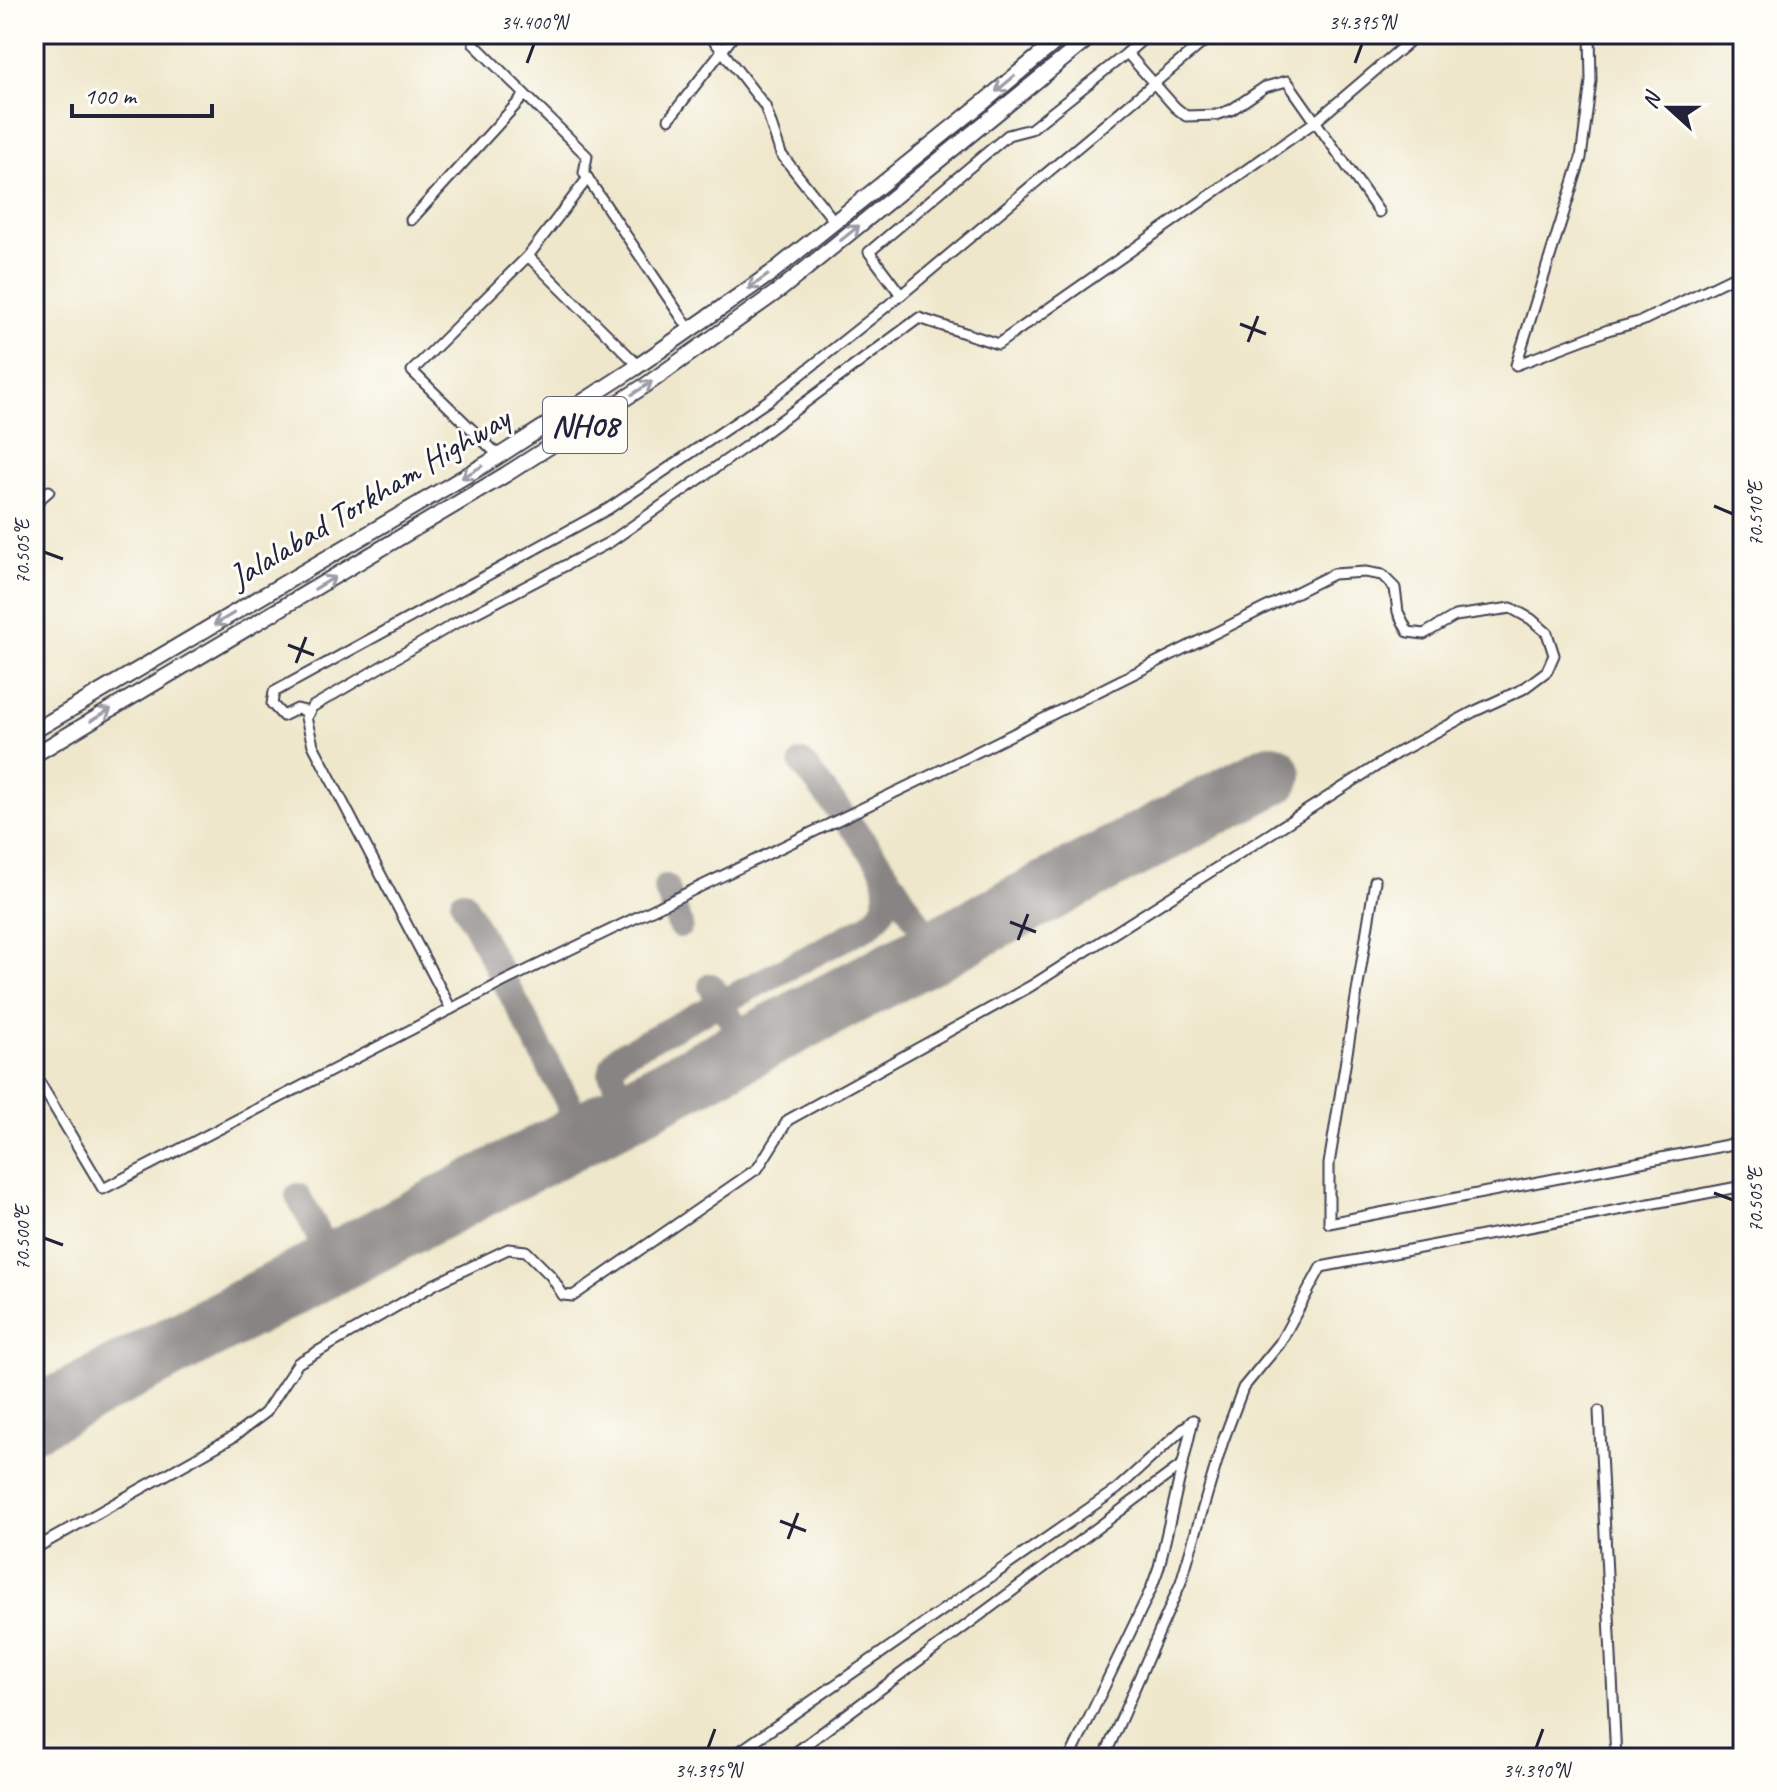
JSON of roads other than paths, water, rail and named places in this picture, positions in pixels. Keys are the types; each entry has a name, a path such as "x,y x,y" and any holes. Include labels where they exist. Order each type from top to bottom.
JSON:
{"highway":[{"name":"Jalalabad Torkham Highway","path":"34,731 499,456 639,366 770,274 1065,34"},
{"name":"NH08","path":"34,755 505,475 646,385 781,289 1094,34"}],"street":[{"path":"474,34 474,44 587,156 584,173 690,330"},
{"path":"709,34 765,106 781,154 835,222"},
{"path":"669,119 735,34"},
{"path":"901,295 869,252 1008,135 1031,129 1149,34"},
{"path":"309,712 297,709 283,716 272,704 274,692 608,509 769,400 901,295 1213,34"},
{"path":"451,1009 313,745 306,718 312,707 454,624 610,542 919,318 998,344 1316,121 1418,34"},
{"path":"1590,34 1591,81 1581,158 1516,365 1582,339 1642,321 1743,272"},
{"path":"1127,53 1186,116 1216,115 1231,110 1265,87 1287,81 1379,212"},
{"path":"411,220 524,96"},
{"path":"499,456 412,371 528,256 588,178"},
{"path":"528,256 639,366"},
{"path":"34,504 49,491"},
{"path":"34,1073 103,1189 451,1009 931,775 1333,574 1365,572 1382,575 1395,588 1398,612 1408,632 1424,634 1455,616 1511,608 1547,633 1554,655 1547,671 1523,689 1397,753 1031,986 788,1120 758,1168 573,1296 563,1295 551,1276 526,1251 508,1249 459,1272 298,1363 265,1413 233,1437 34,1549"},
{"path":"1375,881 1329,1164 1329,1223 1743,1142"},
{"path":"1104,1758 1181,1582 1223,1441 1243,1388 1280,1343 1321,1267 1743,1186"},
{"path":"1599,1411 1616,1758"},
{"path":"730,1758 1117,1489 1193,1420 1159,1567 1151,1589 1070,1758"},
{"path":"788,1758 1183,1464"}]}
